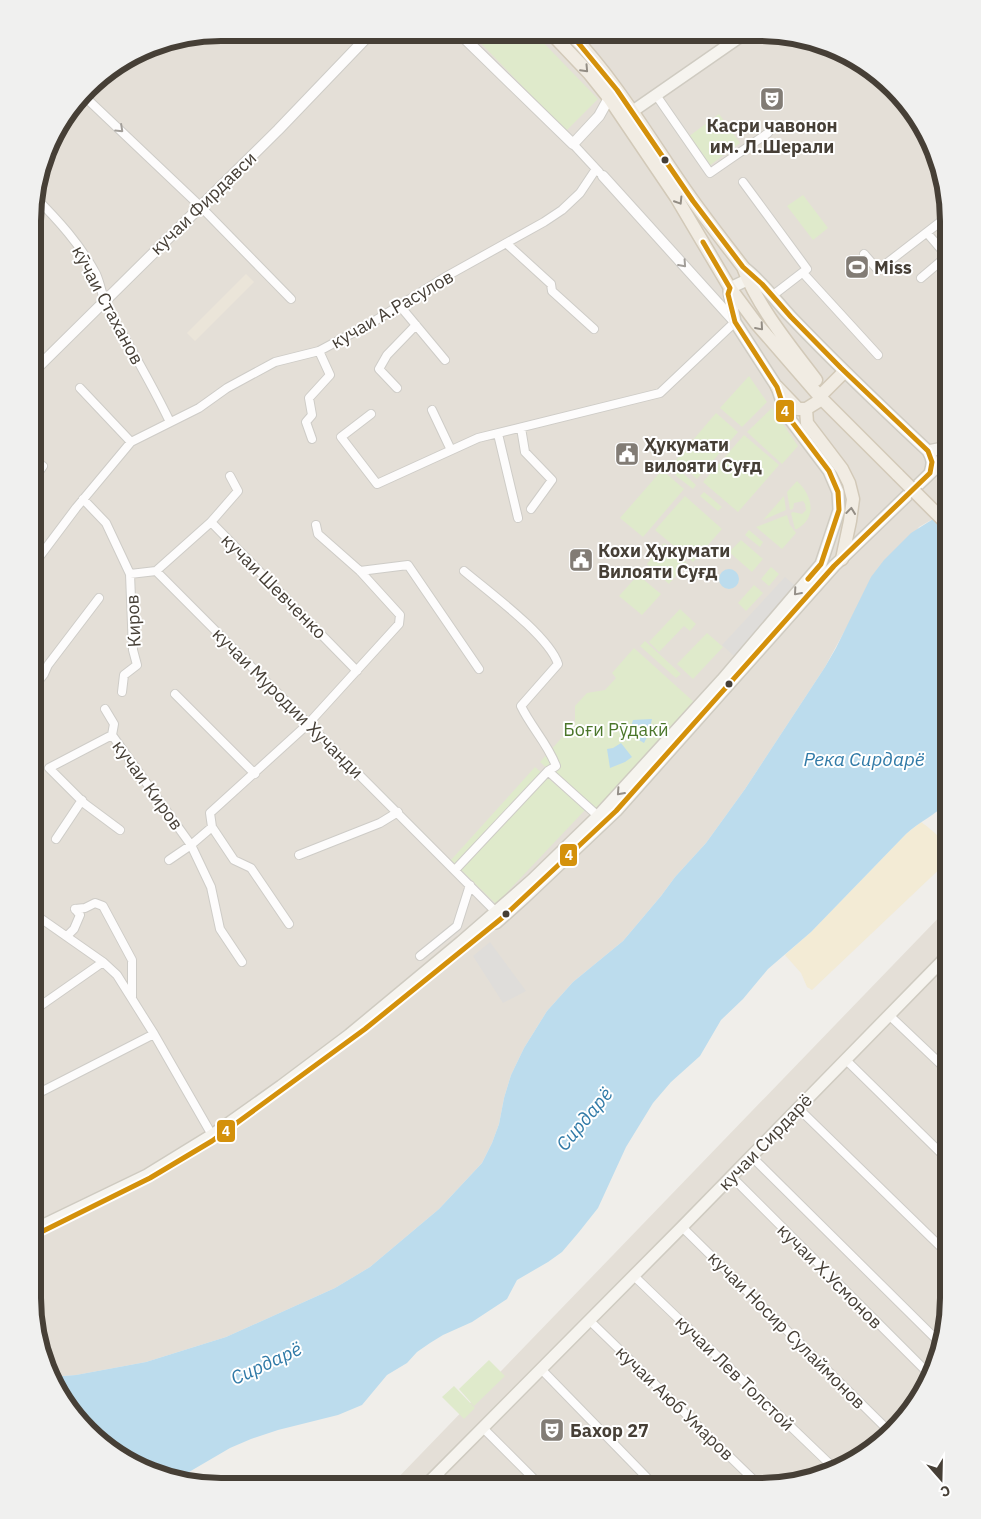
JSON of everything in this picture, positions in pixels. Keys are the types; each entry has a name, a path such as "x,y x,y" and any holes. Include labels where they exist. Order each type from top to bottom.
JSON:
{"main road":[{"path":"558,41 589,73 609,98 676,196 730,288 756,323 940,516"},
{"path":"578,41 590,53 633,111 686,191 743,267 754,276 844,372 928,451 933,465 930,473"},
{"path":"633,111 734,41"},
{"path":"743,267 747,280 823,395"},
{"path":"747,280 730,288 728,294 736,322 777,387 795,408 806,409 823,395 844,372"},
{"path":"41,1226 147,1174 212,1135 349,1035 499,915 598,816 722,680 821,564 839,510 838,492 829,471 786,414 777,387"},
{"path":"806,409 807,423 842,469 849,483 853,499 842,559"},
{"path":"928,451 940,449"},
{"path":"41,1232 150,1178 212,1141 365,1029 499,915 616,811 842,559 940,464"},
{"path":"900,472 940,507"},
{"path":"826,546 842,559"},
{"name":"кучаи Сирдарё","path":"432,1478 634,1276 940,963"}],"street":[{"name":"кучаи Фирдавси","path":"41,364 278,130 363,41"},
{"path":"371,414 341,437 377,484 478,438 660,392 736,322 573,144 467,41"},
{"path":"656,95 710,173 768,133"},
{"path":"573,144 599,116 609,98"},
{"path":"88,100 200,206 291,300"},
{"name":"кучаи А.Расулов","path":"132,442 199,408 227,388 275,362 319,351 400,306 447,276 562,210 599,173"},
{"path":"743,182 807,269 772,296"},
{"name":"кӯчаи Стаханов","path":"42,205 64,227 85,256 97,277 104,301 154,388 170,422"},
{"path":"864,254 878,270 940,222"},
{"path":"927,233 940,249"},
{"path":"506,243 550,284 552,291 594,329"},
{"path":"921,278 940,261"},
{"path":"802,273 878,355"},
{"path":"400,306 445,360"},
{"path":"397,388 379,369 387,355 416,325"},
{"path":"312,438 306,422 312,415 309,398 330,375 319,351"},
{"path":"41,358 44,361"},
{"path":"41,555 83,500 132,442 80,388"},
{"path":"432,410 451,450"},
{"path":"521,428 526,452 552,480 531,509"},
{"path":"498,434 518,518"},
{"name":"кучаи Шевченко","path":"230,476 238,491 211,522 357,671"},
{"path":"83,500 106,523 130,574 156,571 211,522"},
{"path":"212,827 210,813 308,724 399,624 400,615 360,572 318,534 316,525"},
{"path":"360,572 408,565 479,669"},
{"name":"кучаи Муродии Хучанди","path":"156,571 499,915"},
{"path":"455,870 548,771 556,766 552,756 527,720 521,706 558,664 556,658 548,646 521,620 464,571"},
{"name":"Киров","path":"122,692 124,675 136,665 133,650 130,574"},
{"path":"41,675 99,598"},
{"path":"175,694 255,774"},
{"path":"105,709 114,724 112,735"},
{"name":"кучаи Киров","path":"82,800 49,768 112,735 191,844 211,887 220,929 242,962"},
{"path":"548,771 598,816"},
{"path":"56,839 82,800 120,830"},
{"path":"299,855 380,823 398,812"},
{"name":"кучаи Киров","path":"169,860 212,827 234,860 251,868 289,924"},
{"path":"420,956 457,926 470,885"},
{"path":"67,936 74,929 80,915 76,909 85,908 95,903 103,906 132,960 132,998"},
{"path":"41,918 103,962 117,975 154,1034 212,1135"},
{"path":"41,1005 103,962"},
{"path":"890,1015 940,1063"},
{"path":"41,1092 154,1034"},
{"path":"845,1059 940,1152"},
{"path":"798,1108 940,1246"},
{"name":"кучаи Х.Усмонов","path":"751,1156 935,1338"},
{"name":"кучаи Х.Усмонов","path":"730,1176 925,1370"},
{"name":"кучаи Носир Сулаймонов","path":"682,1227 885,1427"},
{"name":"кучаи Лев Толстой","path":"634,1276 830,1464"},
{"name":"кучаи Аюб Умаров","path":"585,1324 751,1478"},
{"path":"541,1369 647,1478"},
{"path":"483,1428 533,1478"},
{"path":"437,1473 442,1478"}],"shaded area":[{"path":"221,41 760,41 807,47 850,65 879,86 903,112 921,141 934,174 940,221 940,513 919,527 850,621 825,667 745,789 706,843 675,877 623,941 573,982 547,1011 524,1048 511,1075 499,1124 482,1163 439,1209 370,1267 335,1288 226,1337 146,1362 59,1376 47,1345 41,1298 41,221 47,174 65,131 86,102 102,86 131,65 174,47 197,43"},
{"path":"246,274 254,282 195,341 187,333"},
{"path":"785,577 798,588 735,657 722,645"},
{"path":"940,916 940,1298 938,1322 934,1345 926,1367 916,1388 895,1417 879,1433 850,1454 807,1472 784,1476 760,1478 398,1478"},
{"path":"490,942 526,991 503,1003 473,956"}],"green space":[{"path":"479,41 542,41 598,99 566,131"},
{"path":"719,114 740,143 709,166 688,137"},
{"path":"803,195 828,228 813,240 787,206"},
{"path":"749,376 767,402 742,427 720,408"},
{"path":"772,408 798,446 782,464 747,432"},
{"path":"716,413 738,432 697,479 676,460"},
{"path":"744,435 779,465 738,512 703,482"},
{"path":"662,470 684,489 643,537 620,518"},
{"path":"679,470 696,485 693,489 675,475"},
{"path":"797,481 806,493 811,506 808,518 804,524 795,529 791,513 802,514 806,510 803,501 794,503 793,509 790,510 787,492"},
{"path":"704,492 722,507 718,511 700,496"},
{"path":"685,496 722,529 693,562 655,530"},
{"path":"784,496 786,510 763,520"},
{"path":"787,515 790,525 796,533 782,549 756,527"},
{"path":"749,530 763,542 760,547 745,535"},
{"path":"741,540 763,559 752,572 729,552"},
{"path":"664,543 687,563 669,584 647,564"},
{"path":"771,567 779,574 769,586 761,579"},
{"path":"638,575 661,594 642,615 619,596"},
{"path":"754,585 763,593 746,611 738,603"},
{"path":"680,609 696,624 690,631 684,626 659,652 649,642"},
{"path":"707,633 723,647 693,679 677,664"},
{"path":"645,641 681,674 676,678 640,646"},
{"name":"Боғи Рӯдакӣ","path":"634,648 695,703 596,812 540,762 575,723 575,706 587,693 605,690 616,678 612,673"},
{"path":"535,767 585,810 496,904 451,860"},
{"path":"489,1360 505,1376 474,1406 459,1389"},
{"path":"454,1386 475,1408 464,1419 442,1397"}],"sand":[{"path":"921,822 940,838 940,869 812,990 807,987 801,973 785,955 811,932 906,834"}],"water":[{"name":"Река Сирдарё","path":"940,513 940,809 906,834 811,932 768,969 743,999 721,1020 700,1056 671,1082 653,1103 626,1147 598,1208 562,1252 517,1280 507,1299 472,1322 443,1335 417,1352 407,1363 387,1375 362,1405 338,1415 251,1439 230,1448 184,1474 174,1472 141,1459 102,1433 78,1407 59,1376 146,1362 226,1337 335,1288 370,1267 439,1209 482,1163 499,1124 511,1075 524,1048 547,1011 573,982 623,941 675,877 706,843 745,789 825,667 871,577 884,560 911,533"},
{"path":"725,569 733,569 739,575 739,583 733,589 725,589 719,583 719,575"},
{"path":"652,719 649,733 644,743 629,734 633,720"},
{"path":"621,743 632,757 610,768 607,749"}],"transit line":[{"name":"4","path":"41,1232 150,1178 212,1141 365,1029 502,918 616,811 834,566 930,473 932,462 928,451 841,368 762,284 743,267 693,201 617,90 577,41"},
{"name":"4","path":"703,242 730,288 728,294 735,322 777,387 786,414 829,471 838,492 839,510 821,564 808,579"}],"place":[{"name":"Касри чавонон им. Л.Шерали","path":"772,99"},
{"name":"Miss","path":"857,267"},
{"name":"Ҳукумати вилояти Суғд","path":"627,454"},
{"name":"Кохи Ҳукумати Вилояти Суғд","path":"581,560"},
{"name":"Бахор 27","path":"552,1430"}],"water label":[{"name":"Сирдарё","path":"584,1119"},
{"name":"Сирдарё","path":"266,1363"}]}
